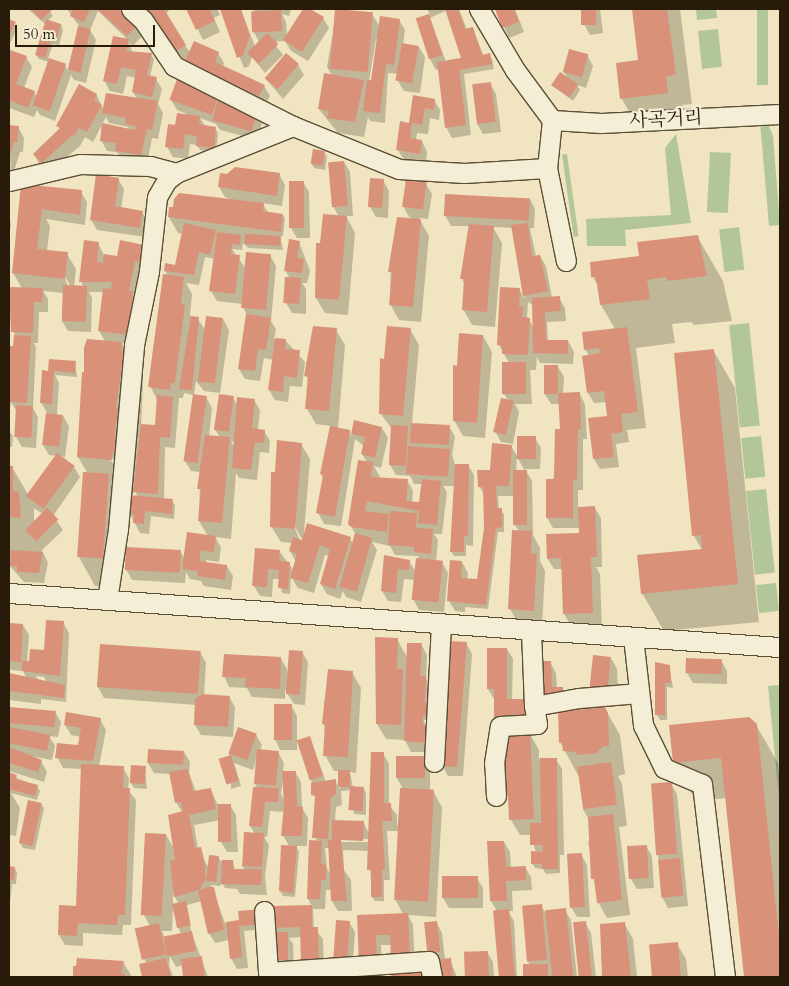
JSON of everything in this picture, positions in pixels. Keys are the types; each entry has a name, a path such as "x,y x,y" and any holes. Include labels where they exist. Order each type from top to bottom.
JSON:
{"street":[{"path":"131,9 143,20 174,66 293,126 399,169 464,173 547,168"},
{"path":"478,9 515,70 552,120 547,168 566,261"},
{"name":"사곡거리","path":"552,120 601,123 780,114"},
{"path":"107,600 118,529 134,346 149,271 156,198 167,180 176,173 293,126"},
{"path":"9,181 80,164 150,166 176,173"},
{"path":"9,593 441,625 780,647"},
{"path":"434,762 441,625"},
{"path":"496,796 494,763 500,726 537,724 534,706 532,631"},
{"path":"633,637 643,726 664,768 702,784 726,977"},
{"path":"534,706 579,698 639,694"},
{"path":"264,911 268,972 429,961 432,977"}],"green space":[{"path":"696,9 716,9 717,18 697,20"},
{"path":"757,9 768,9 768,85 757,85"},
{"path":"718,29 722,67 702,69 698,31"},
{"path":"760,121 769,126 773,136 780,225 769,226"},
{"path":"676,134 691,223 625,230 626,246 587,246 586,219 671,215 665,148"},
{"path":"710,152 731,153 728,213 707,212"},
{"path":"567,154 579,236 574,237 562,155"},
{"path":"739,227 744,270 724,272 719,229"},
{"path":"749,323 760,425 740,428 729,325"},
{"path":"761,436 765,477 745,479 741,438"},
{"path":"766,489 775,573 755,575 746,491"},
{"path":"776,583 779,611 759,613 756,585"},
{"path":"780,685 780,807 768,686"}],"building":[{"path":"31,9 50,9 52,10 41,20"},
{"path":"73,9 90,9 84,22 70,16"},
{"path":"97,9 119,9 137,25 127,36"},
{"path":"145,9 164,9 186,45 173,53"},
{"path":"186,9 209,9 215,21 196,30"},
{"path":"220,9 241,9 250,35 243,56 237,58"},
{"path":"303,9 310,9 324,17 302,52 283,40"},
{"path":"335,9 373,12 368,72 330,69"},
{"path":"445,9 458,9 465,29 473,27 482,55 490,53 492,64 459,70 466,125 445,128 437,62 461,58"},
{"path":"495,9 514,9 519,22 502,28"},
{"path":"581,9 596,9 596,25 581,25"},
{"path":"632,9 667,9 676,75 666,76 668,93 620,99 616,63 638,60"},
{"path":"281,10 282,31 252,33 251,12"},
{"path":"429,14 442,55 429,59 416,18"},
{"path":"380,16 400,19 394,65 386,64 380,113 363,111 367,80 371,80"},
{"path":"9,19 16,22 9,36"},
{"path":"46,19 61,24 56,41 51,39 45,58 35,55"},
{"path":"78,26 91,29 81,73 68,70"},
{"path":"267,33 278,44 259,64 247,53"},
{"path":"113,36 129,39 126,51 152,53 147,75 157,77 152,97 132,92 136,70 121,67 117,84 103,81"},
{"path":"194,41 219,52 215,62 265,85 259,96 184,63"},
{"path":"402,43 419,46 412,83 395,80"},
{"path":"569,49 588,54 582,77 563,72"},
{"path":"10,50 27,56 16,84 35,91 28,108 9,100"},
{"path":"286,53 299,64 278,89 265,78"},
{"path":"49,58 66,64 50,111 33,105"},
{"path":"560,72 578,84 569,98 551,85"},
{"path":"324,73 364,80 355,122 327,118 329,111 318,109"},
{"path":"177,79 219,94 212,115 169,100"},
{"path":"491,82 496,122 477,124 472,84"},
{"path":"79,84 97,94 94,100 102,105 87,132 79,128 74,136 72,135 42,163 33,154 60,128 56,126"},
{"path":"106,93 158,101 152,130 147,129 141,155 115,151 116,143 100,141 102,123 135,130 136,126 125,124 126,118 102,113"},
{"path":"413,95 435,99 434,110 425,108 422,125 412,123 410,138 422,140 420,154 396,150 400,121 409,123"},
{"path":"218,100 257,111 252,131 212,120"},
{"path":"177,113 200,116 199,124 216,127 214,148 196,146 197,136 185,134 183,149 165,147 168,124 175,125"},
{"path":"9,125 19,126 17,142 14,142 9,158"},
{"path":"313,149 325,151 323,166 311,164"},
{"path":"344,161 348,206 332,207 328,162"},
{"path":"235,167 280,173 277,196 218,187 220,173 227,174"},
{"path":"96,174 119,178 115,206 143,211 140,228 90,220"},
{"path":"370,178 384,179 382,208 368,207"},
{"path":"406,179 427,182 423,210 402,207"},
{"path":"289,181 304,181 304,228 289,228"},
{"path":"21,184 82,190 80,215 42,209 37,249 68,252 65,279 12,273"},
{"path":"179,193 264,203 263,211 283,214 281,232 168,217 169,207 173,207 174,199"},
{"path":"445,194 530,198 529,220 444,216"},
{"path":"323,214 347,216 339,300 315,298 316,243 320,243"},
{"path":"397,217 421,219 413,307 389,305 392,272 388,272"},
{"path":"184,223 216,230 210,255 199,252 194,275 164,271 165,263 175,265"},
{"path":"528,223 532,256 540,255 548,291 523,296 511,225"},
{"path":"469,224 494,226 487,312 462,310 464,279 460,279"},
{"path":"217,232 241,235 240,245 232,244 231,254 240,255 235,294 209,291"},
{"path":"245,234 281,236 280,246 244,244"},
{"path":"698,235 707,276 667,281 666,277 647,280 650,299 600,305 596,277 591,277 590,262 639,256 637,242"},
{"path":"289,239 300,241 297,258 304,259 302,273 284,271"},
{"path":"84,240 99,242 97,262 103,263 104,254 117,256 120,240 144,245 140,262 135,261 129,291 133,291 129,335 98,331 103,288 111,289 112,282 79,282"},
{"path":"246,252 271,254 266,310 241,308"},
{"path":"163,274 184,277 181,304 185,305 175,383 171,383 170,390 148,387"},
{"path":"285,277 301,278 299,304 283,303"},
{"path":"63,285 87,286 86,322 62,321"},
{"path":"9,287 43,288 42,302 34,302 33,333 11,332"},
{"path":"500,287 520,288 519,306 523,307 522,317 530,318 528,355 502,354 502,346 497,345"},
{"path":"560,296 561,311 545,312 546,340 568,340 568,354 533,353 532,298"},
{"path":"246,314 271,318 266,350 258,349 255,371 238,369"},
{"path":"191,316 199,317 192,390 179,389"},
{"path":"206,316 223,318 215,384 198,382"},
{"path":"313,326 337,328 329,411 305,409 308,377 304,376"},
{"path":"387,326 411,328 403,416 379,414 380,358 384,359"},
{"path":"627,327 638,412 621,414 623,432 611,434 614,457 593,459 588,418 607,416 604,391 587,393 582,356 600,353 599,348 584,350 582,332"},
{"path":"459,333 483,335 477,423 453,421 453,365 457,366"},
{"path":"14,335 31,336 27,403 10,402 9,346 13,346"},
{"path":"275,338 286,339 285,349 300,350 297,378 284,376 283,392 268,390"},
{"path":"87,339 122,342 121,351 124,351 116,408 119,409 114,435 117,435 116,452 113,452 112,460 77,457 82,372 84,372 84,348"},
{"path":"714,349 738,584 641,594 637,555 702,549 701,535 692,536 674,353"},
{"path":"49,359 76,361 75,373 54,371 52,404 40,403 42,370 48,371"},
{"path":"502,362 526,362 526,394 502,394"},
{"path":"544,365 558,365 558,394 544,394"},
{"path":"580,392 581,429 578,429 577,480 573,480 573,518 546,518 546,479 554,479 555,429 560,429 558,393"},
{"path":"193,394 207,396 197,463 184,461"},
{"path":"219,394 234,396 229,432 214,430"},
{"path":"157,395 173,397 170,438 160,437 158,494 133,492 141,424 155,425"},
{"path":"237,397 255,399 252,428 265,430 264,443 255,442 251,470 232,468"},
{"path":"501,398 514,401 506,435 493,432"},
{"path":"16,405 33,406 31,438 14,437"},
{"path":"46,413 63,415 59,447 42,445"},
{"path":"354,420 382,427 375,458 361,454 365,437 351,434"},
{"path":"411,423 450,425 449,445 410,443"},
{"path":"391,425 408,426 406,466 389,465"},
{"path":"330,426 350,430 335,517 316,513 323,475 320,474"},
{"path":"205,435 230,437 222,523 198,521 201,489 197,489"},
{"path":"517,436 536,436 536,459 517,459"},
{"path":"277,440 302,443 295,529 270,527 271,472 275,472"},
{"path":"492,443 512,445 509,486 496,486 497,508 502,508 502,527 496,528 486,605 447,601 450,560 462,561 461,578 477,579 484,528 483,487 478,487 477,470 490,470"},
{"path":"408,446 450,449 448,477 406,474"},
{"path":"57,453 75,466 44,509 26,496"},
{"path":"358,460 373,462 371,477 408,479 406,501 419,502 422,479 441,481 437,525 418,523 419,511 367,501 365,511 389,514 387,532 351,527 348,524"},
{"path":"455,464 469,464 468,536 464,536 464,552 450,552"},
{"path":"9,466 13,466 13,491 19,492 21,518 9,517"},
{"path":"513,470 527,470 527,525 513,525"},
{"path":"83,472 109,474 103,559 77,557"},
{"path":"130,495 173,499 172,514 145,511 144,524 133,523 134,514 128,513"},
{"path":"595,506 597,557 591,557 593,613 563,614 561,558 547,559 546,534 579,533 578,507"},
{"path":"47,508 58,519 36,541 25,530"},
{"path":"390,511 417,513 416,528 433,529 431,554 414,552 414,547 388,545"},
{"path":"307,523 351,537 335,589 320,584 330,549 320,545 308,583 290,578 297,554 289,551 293,537 302,540"},
{"path":"512,530 532,531 531,554 537,554 534,611 508,609"},
{"path":"187,532 216,536 214,552 201,550 199,561 227,565 225,580 197,576 198,571 182,569"},
{"path":"355,533 372,538 357,592 340,587"},
{"path":"126,547 181,550 180,573 125,570"},
{"path":"255,548 280,550 279,561 290,562 288,589 278,588 279,570 268,569 267,587 252,586"},
{"path":"11,550 43,552 39,573 17,572 17,566 10,566"},
{"path":"384,555 410,560 409,570 398,569 396,593 381,591"},
{"path":"416,558 443,561 438,603 412,600"},
{"path":"46,620 64,621 60,676 22,671 22,661 29,661 30,649 44,650"},
{"path":"9,623 23,624 21,662 9,661"},
{"path":"375,637 398,638 397,669 403,669 401,725 376,724"},
{"path":"448,641 467,642 457,767 441,766"},
{"path":"407,643 422,643 420,676 426,676 425,702 431,702 430,716 423,715 423,725 427,725 427,743 404,741"},
{"path":"100,644 201,651 198,694 97,687"},
{"path":"487,648 507,648 507,699 530,699 530,718 494,718 494,689 487,689"},
{"path":"289,650 303,651 300,695 286,694"},
{"path":"224,654 281,657 280,689 245,687 246,678 222,677"},
{"path":"593,655 611,657 607,694 589,692"},
{"path":"686,658 722,659 721,674 685,673"},
{"path":"538,661 551,661 552,687 563,687 563,696 538,696"},
{"path":"655,662 670,665 671,683 665,683 665,715 655,715"},
{"path":"328,669 353,671 348,757 323,756 325,725 322,724"},
{"path":"9,673 65,685 64,698 9,691"},
{"path":"202,694 230,696 228,727 194,725 195,699"},
{"path":"597,703 598,706 604,705 608,713 609,746 603,746 597,753 577,755 576,752 563,751 562,742 559,743 558,711"},
{"path":"274,704 292,704 292,740 274,740"},
{"path":"9,707 56,711 54,727 9,723"},
{"path":"66,712 101,718 93,761 55,758 57,743 78,745 81,728 64,725"},
{"path":"749,717 757,724 780,946 780,977 744,977 721,758 673,763 669,725"},
{"path":"9,727 50,735 47,751 9,743"},
{"path":"238,727 257,734 247,760 228,753"},
{"path":"530,733 534,819 509,820 508,796 505,797 505,734"},
{"path":"310,736 323,776 310,780 297,740"},
{"path":"9,747 42,760 38,772 9,763"},
{"path":"148,749 184,751 183,765 147,763"},
{"path":"257,749 279,751 276,786 254,784"},
{"path":"371,752 384,752 384,803 391,803 392,821 382,821 385,870 382,870 382,897 371,897 371,870 367,870"},
{"path":"231,755 239,781 226,785 219,759"},
{"path":"396,756 425,756 425,778 396,778"},
{"path":"540,758 557,758 558,869 542,869 542,864 531,864 531,851 543,852 543,845 530,845 530,823 541,823"},
{"path":"611,762 617,805 583,809 577,767"},
{"path":"81,764 124,766 123,788 130,788 125,915 118,915 117,925 78,923 77,936 58,935 59,905 76,906"},
{"path":"131,765 146,766 145,784 130,783"},
{"path":"188,769 193,791 211,788 216,809 189,815 195,848 201,847 206,879 199,890 174,897 170,861 175,860 168,815 183,811 181,802 175,803 169,772"},
{"path":"338,770 350,770 350,787 338,787"},
{"path":"282,771 296,771 297,806 303,807 302,836 281,836 284,806"},
{"path":"9,772 17,775 16,779 38,785 35,796 9,789"},
{"path":"336,779 336,794 331,797 328,839 312,838 315,796 311,795 311,783"},
{"path":"672,782 677,854 656,855 651,783"},
{"path":"350,786 364,787 362,811 348,810"},
{"path":"253,787 279,788 278,802 265,802 262,827 249,826"},
{"path":"400,788 434,790 428,902 394,900"},
{"path":"28,800 42,803 33,846 19,843"},
{"path":"218,804 231,804 231,842 218,842"},
{"path":"613,814 622,900 597,903 594,879 591,879 588,817"},
{"path":"332,820 364,821 363,841 341,840 347,901 331,901 328,840 332,840"},
{"path":"244,832 264,833 262,867 242,866"},
{"path":"145,833 166,834 162,916 141,915"},
{"path":"309,840 322,841 321,864 326,865 326,880 321,880 320,899 307,899"},
{"path":"487,841 504,841 506,867 526,866 526,880 506,881 507,901 490,901"},
{"path":"281,845 297,846 293,893 279,891"},
{"path":"647,845 649,878 629,879 627,846"},
{"path":"582,853 585,907 570,908 567,854"},
{"path":"209,855 219,856 216,882 206,881"},
{"path":"680,858 683,896 661,898 658,860"},
{"path":"222,860 233,860 233,869 262,869 261,885 221,884"},
{"path":"9,866 15,867 14,880 9,879"},
{"path":"442,876 478,876 478,898 442,898"},
{"path":"207,887 214,887 224,930 208,934 198,891"},
{"path":"186,901 191,926 177,928 172,904"},
{"path":"542,904 547,960 527,962 522,906"},
{"path":"312,905 312,927 318,927 319,963 301,963 300,927 270,928 270,906"},
{"path":"566,908 573,977 552,977 545,910"},
{"path":"262,909 263,924 239,926 242,957 230,959 226,922 239,920 238,911"},
{"path":"509,909 515,977 499,977 493,910"},
{"path":"408,913 410,957 391,957 390,935 376,935 377,961 359,962 357,915"},
{"path":"336,920 350,921 347,962 333,961"},
{"path":"437,921 440,952 427,953 424,922"},
{"path":"586,921 592,977 579,977 573,922"},
{"path":"625,922 631,977 602,977 600,924"},
{"path":"159,923 166,954 142,960 135,929"},
{"path":"192,931 196,951 167,956 164,937"},
{"path":"270,932 288,932 288,960 270,960"},
{"path":"678,942 681,977 652,977 649,945"},
{"path":"488,951 489,977 465,977 464,952"},
{"path":"202,956 205,977 183,977 181,959"},
{"path":"77,958 124,961 121,973 125,974 125,977 75,977 73,976 73,966 76,966"},
{"path":"166,958 171,977 142,977 139,964"},
{"path":"451,958 453,977 440,977 438,959"},
{"path":"523,964 548,964 548,977 523,977"},
{"path":"425,965 426,977 391,977 391,967"},
{"path":"378,969 379,977 347,977 346,971"}]}
